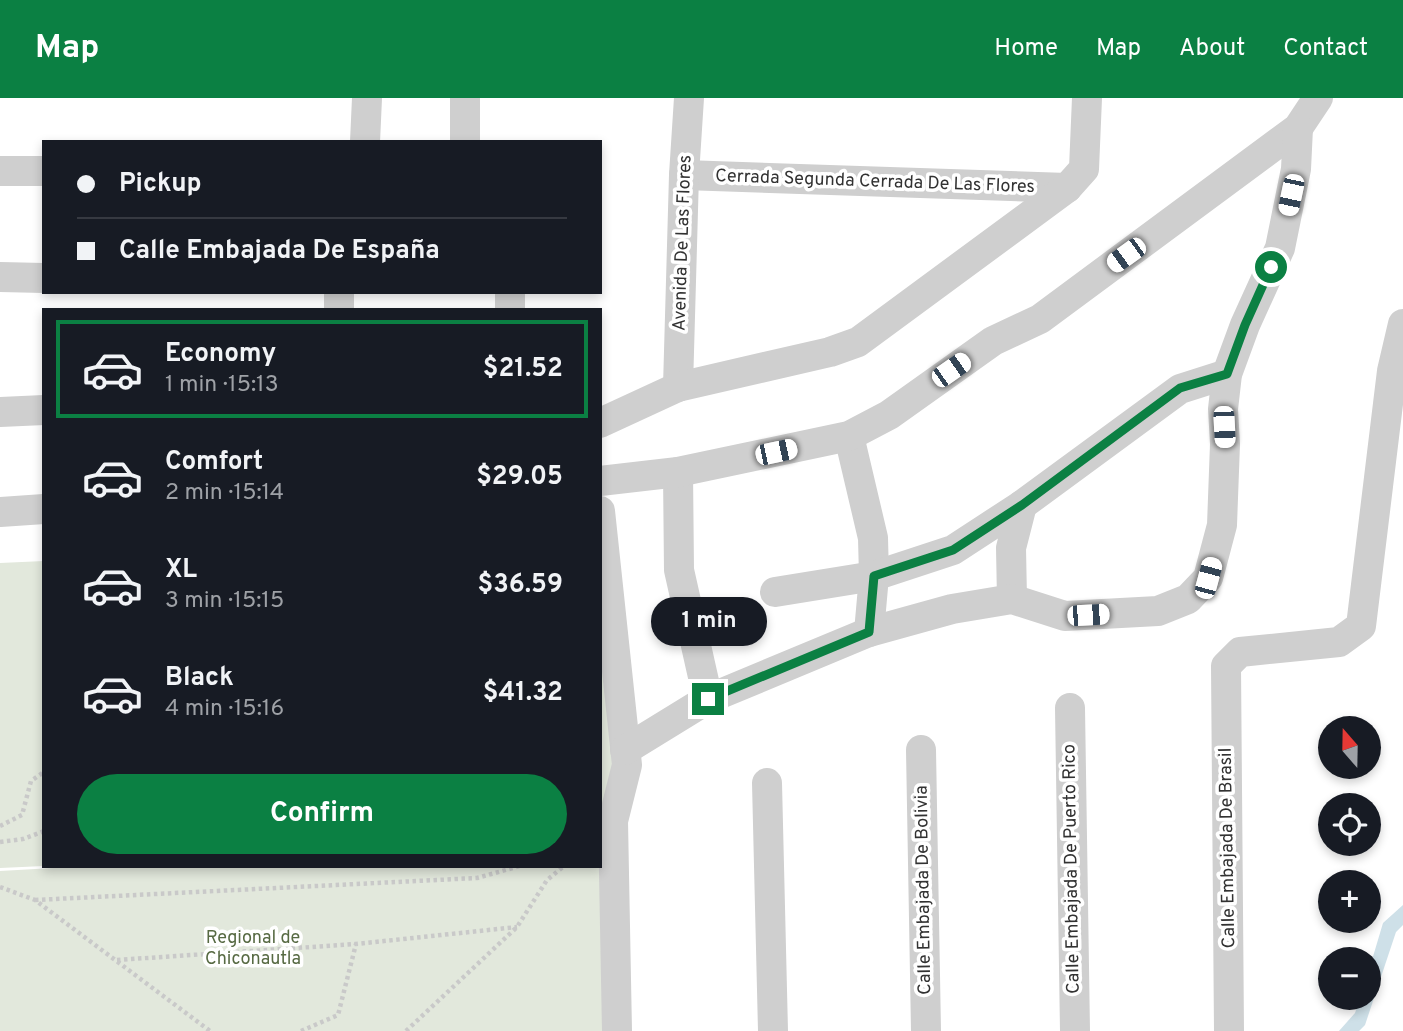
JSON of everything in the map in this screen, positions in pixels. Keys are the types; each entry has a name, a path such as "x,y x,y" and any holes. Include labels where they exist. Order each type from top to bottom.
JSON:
{"street":[{"path":"365,140 367,98"},
{"path":"465,98 465,140"},
{"name":"Avenida De Las Flores","path":"678,387 689,98"},
{"path":"602,422 678,387 830,352 858,342 1067,188 1084,169 1087,98"},
{"path":"602,481 678,472 849,436 889,415 993,341 1040,319 1298,128 1318,98"},
{"path":"625,750 708,699 869,632 952,609 1012,598 1065,616 1158,611 1188,599 1208,578 1222,525 1225,444 1223,409 1227,374 1245,325 1280,248 1296,169 1298,128"},
{"path":"0,171 42,171"},
{"name":"Cerrada Segunda Cerrada De Las Flores","path":"684,176 1067,188"},
{"path":"0,277 42,278"},
{"name":"Calle Embajada De Brasil","path":"1229,1031 1226,666 1240,652 1339,642 1361,626 1392,371 1403,324"},
{"path":"775,592 874,576 953,550 1022,505 1180,388 1227,374"},
{"path":"0,412 42,410"},
{"path":"849,436 873,538 874,576 869,632"},
{"path":"678,472 679,570 708,699"},
{"path":"1012,598 1011,548 1022,505"},
{"path":"0,512 42,509"},
{"path":"602,530 627,765 613,821 617,1031"},
{"name":"Calle Embajada De Puerto Rico","path":"1070,708 1075,1031"},
{"name":"Calle Embajada De Bolivia","path":"921,750 926,1031"},
{"path":"767,783 773,1031"}],"path":[{"path":"0,826 22,815 32,781 42,774"},
{"path":"0,842 23,839 42,832"},
{"path":"35,900 477,878 513,868"},
{"path":"406,1031 517,927 547,880 562,868"},
{"path":"0,887 35,900 210,1031"},
{"path":"116,960 356,944 517,927"},
{"path":"301,1031 338,1016 356,944"}],"green space":[{"path":"42,561 42,866 0,868 0,563"},
{"path":"602,570 626,765 602,833"},
{"name":"Regional de Chiconautla","path":"53,868 600,868 622,1031 0,1031 0,871"}],"shaded area":[{"path":"1403,905 1403,925 1396,932 1381,977 1381,947 1376,947 1383,923"},
{"path":"1356,1010 1370,1010 1365,1025 1359,1031 1339,1031"}],"route":[{"path":"708,699 869,632 874,576 953,550 1022,505 1180,388 1227,374 1271,267"}]}
